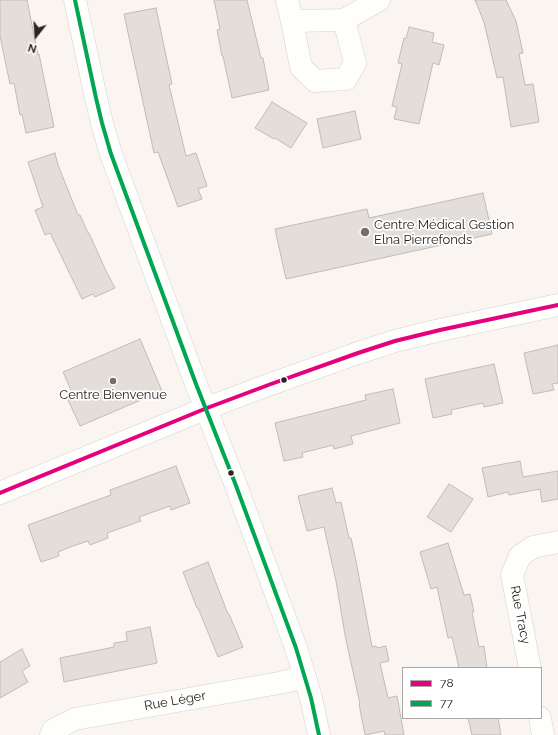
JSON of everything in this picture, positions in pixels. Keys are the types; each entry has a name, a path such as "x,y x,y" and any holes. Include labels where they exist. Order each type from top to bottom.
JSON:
{"street":[{"path":"75,0 96,98 111,154 292,636 305,676 320,735"},
{"path":"287,0 301,67 315,81 346,79 355,63 344,20"},
{"path":"292,21 344,20 379,0"},
{"path":"0,493 206,408 358,353 395,341 440,330 558,305"},
{"name":"Rue Tracy","path":"530,667 512,576 520,556 533,547 558,542"},
{"name":"Rue Léger","path":"51,735 53,730 75,719 279,684 305,676"},
{"path":"540,719 543,735"}],"building":[{"path":"0,0 27,0 54,127 26,133 22,114 20,115 14,83 10,84 0,36"},
{"path":"214,0 247,0 261,58 263,58 269,90 232,98 217,30 220,29"},
{"path":"475,0 506,0 516,21 523,53 519,54 525,85 533,84 539,122 511,127 503,77 497,78 484,22"},
{"path":"156,8 172,84 169,85 186,156 196,153 207,186 198,189 202,199 178,207 158,152 154,153 124,14"},
{"path":"409,27 434,33 432,42 444,45 439,65 433,63 419,124 394,119 397,107 392,106 402,64 398,63 404,38 406,39"},
{"path":"272,102 307,123 291,148 255,128"},
{"path":"355,111 361,139 323,148 317,119"},
{"path":"55,153 58,165 78,215 80,215 115,288 95,297 93,294 82,299 50,233 45,235 35,210 43,207 28,162"},
{"path":"483,193 492,234 286,279 275,229 367,209 369,218"},
{"name":"Centre Bienvenue","path":"140,339 162,391 80,426 68,400 74,397 63,372"},
{"path":"558,345 558,383 552,384 554,390 533,394 524,353"},
{"path":"494,364 503,403 484,407 483,403 451,410 452,414 433,418 425,379"},
{"path":"393,389 400,423 351,436 353,444 334,449 333,445 302,453 303,457 284,461 275,423 366,400 365,395"},
{"path":"520,461 523,477 558,471 558,499 542,502 540,489 509,495 508,492 488,497 482,468"},
{"path":"176,466 190,503 171,510 170,506 139,517 141,521 107,533 108,538 90,545 88,541 73,546 58,552 59,556 41,562 28,525 111,495 110,490"},
{"path":"449,484 473,499 451,532 427,517"},
{"path":"332,488 336,503 341,502 349,538 351,538 372,647 376,646 377,648 386,646 389,661 380,663 388,698 397,696 404,735 385,735 384,731 365,735 336,581 324,527 307,531 298,496"},
{"path":"448,543 464,595 470,594 479,647 484,646 487,667 459,667 452,637 448,638 437,587 431,589 420,552"},
{"path":"208,562 228,614 243,647 218,657 183,572"},
{"path":"150,627 157,663 64,682 60,658 114,647 114,643 127,641 126,632"},
{"path":"22,649 30,666 22,671 28,682 0,698 0,662"},
{"path":"468,719 498,719 501,735 472,735"}],"transit line":[{"name":"77","path":"75,0 96,98 111,154 296,648 311,698 319,735"},
{"name":"78","path":"0,493 207,408 358,353 395,341 440,330 558,305"}],"place":[{"name":"Centre Médical Gestion Elna Pierrefonds","path":"365,232"},
{"name":"Centre Bienvenue","path":"113,381"}]}
